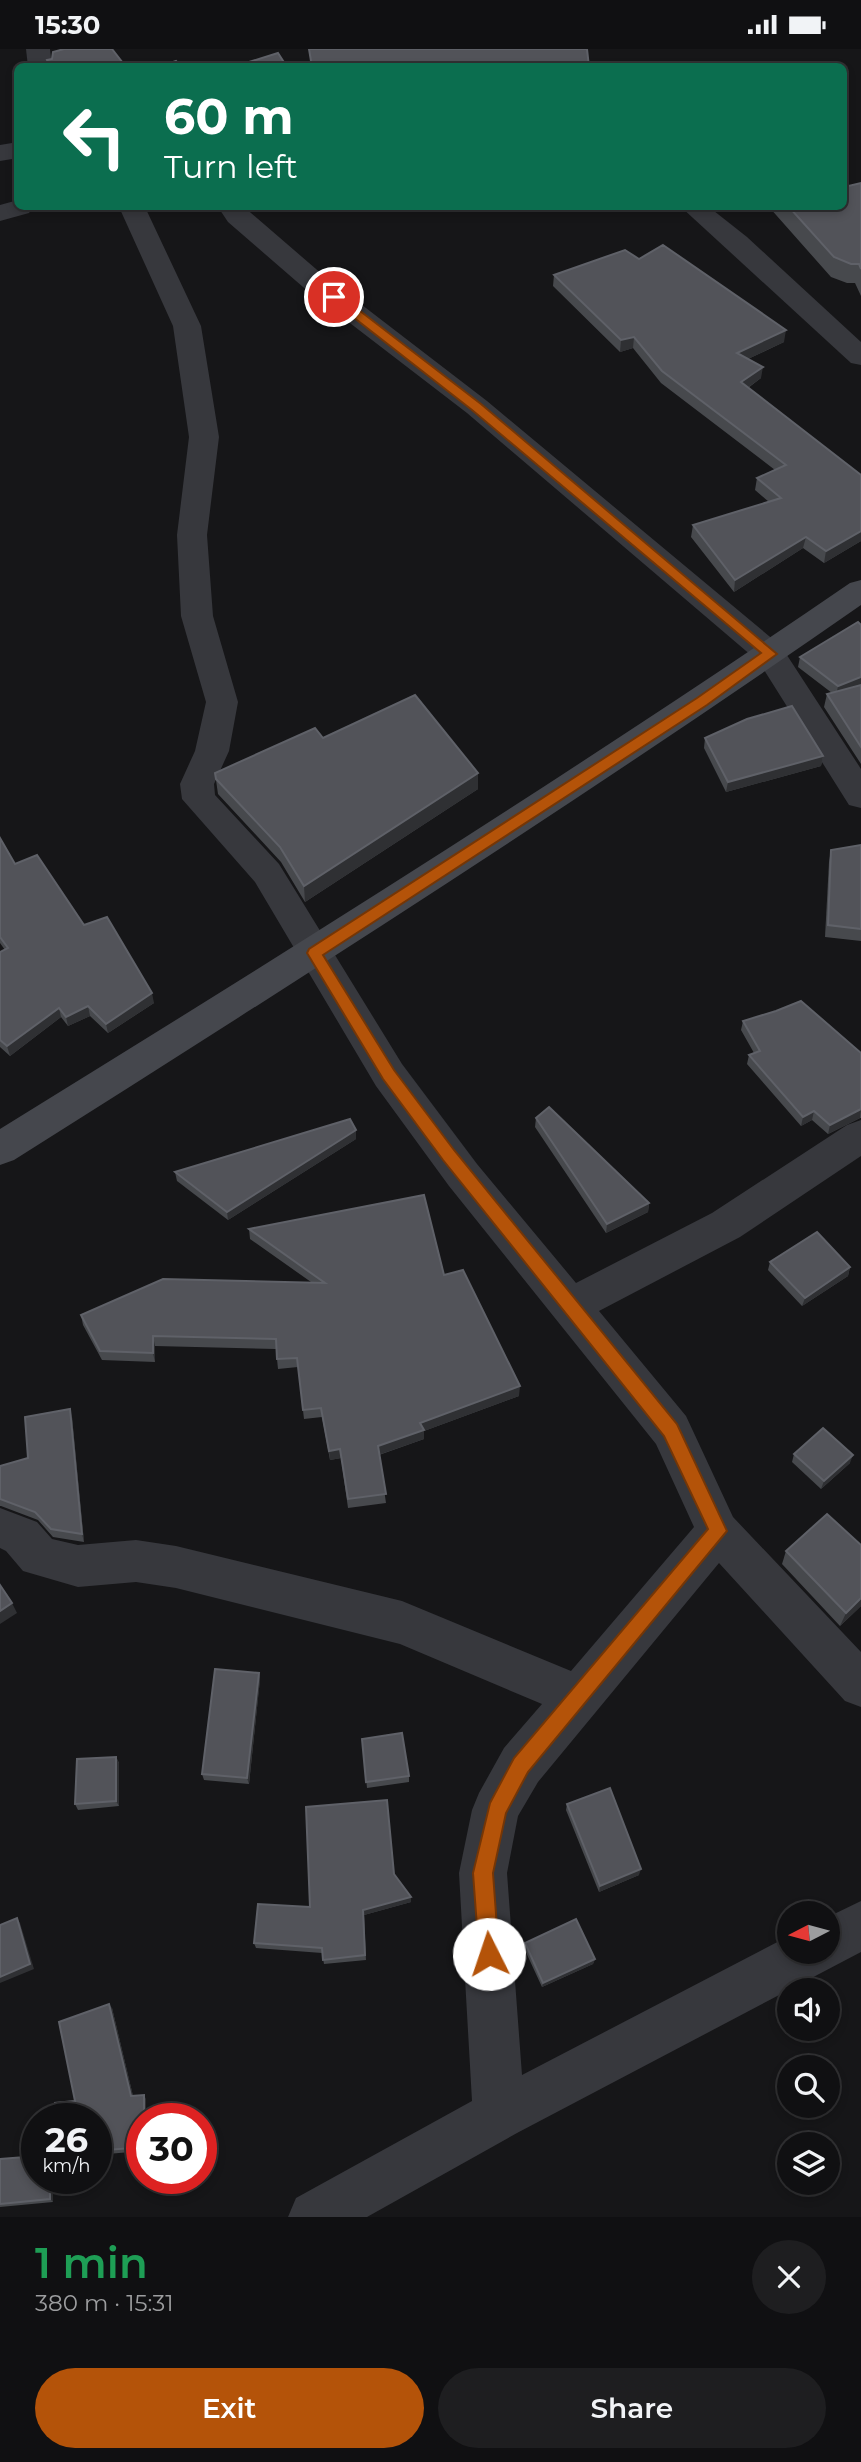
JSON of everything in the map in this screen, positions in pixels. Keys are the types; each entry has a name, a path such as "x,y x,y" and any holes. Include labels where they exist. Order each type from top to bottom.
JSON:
{"main road":[{"path":"0,1149 314,953 702,701 861,590"}],"street":[{"path":"133,210 187,326 204,437 192,535 197,615 222,702 212,751 197,784 199,799 267,873 389,1075 463,1175 671,1430 718,1531 861,1685"},
{"path":"233,210 236,216 313,281 477,407 770,654 861,796"},
{"path":"698,210 738,243 861,357"},
{"path":"570,1305 726,1225 861,1136"},
{"path":"0,1528 21,1537 39,1556 78,1566 136,1561 176,1567 402,1623 579,1697"},
{"path":"499,2115 483,1873 496,1810 521,1765 718,1531"},
{"path":"840,1937 861,1926"},
{"path":"315,2217 499,2115 787,1964"}],"building":[{"path":"64,49 112,49 123,63 48,63 47,60 52,59 53,52"},
{"path":"309,49 587,49 589,63 311,63"},
{"path":"278,53 284,63 246,63"},
{"path":"861,183 861,269 859,264 851,264 834,257 792,210 847,210 847,186"},
{"path":"663,245 786,330 737,353 763,367 741,382 861,475 861,531 826,551 806,537 735,580 693,525 781,498 757,478 786,465 662,371 634,337 621,340 554,275 625,250 639,259"},
{"path":"858,622 861,625 861,677 838,686 800,657"},
{"path":"861,685 861,747 827,694"},
{"path":"415,695 478,773 304,886 280,847 216,779 215,773 315,728 323,738"},
{"path":"792,706 823,756 728,782 705,738 747,719"},
{"path":"0,838 15,864 37,855 84,925 107,917 152,993 106,1024 88,1006 66,1017 59,1008 7,1046 0,1040 0,952 8,948 0,937"},
{"path":"861,845 861,929 828,925 831,850"},
{"path":"801,1001 861,1053 861,1109 830,1125 814,1111 803,1117 749,1055 760,1051 743,1021"},
{"path":"549,1107 649,1203 607,1224 536,1118"},
{"path":"350,1119 356,1130 227,1212 175,1172"},
{"path":"424,1195 444,1275 463,1270 520,1386 420,1423 424,1430 378,1446 386,1494 348,1499 340,1449 329,1451 321,1408 303,1410 297,1358 277,1359 276,1339 153,1336 153,1353 100,1351 81,1315 163,1279 325,1283 249,1229"},
{"path":"817,1232 850,1267 805,1298 770,1262"},
{"path":"70,1409 82,1534 51,1529 35,1512 0,1499 0,1466 28,1458 25,1417"},
{"path":"823,1428 853,1455 824,1481 794,1454"},
{"path":"827,1514 861,1545 861,1598 846,1613 786,1551"},
{"path":"0,1585 12,1603 0,1611"},
{"path":"215,1669 259,1673 247,1778 202,1774"},
{"path":"402,1733 409,1776 366,1782 362,1739"},
{"path":"116,1757 116,1801 75,1804 77,1759"},
{"path":"610,1788 641,1869 600,1886 567,1804"},
{"path":"387,1800 394,1874 411,1897 363,1910 365,1955 323,1960 322,1948 254,1943 258,1904 310,1907 306,1807"},
{"path":"17,1918 30,1964 0,1977 0,1925"},
{"path":"576,1919 595,1959 543,1983 525,1943"},
{"path":"109,2004 131,2096 144,2095 144,2103 126,2103 126,2148 112,2150 112,2103 55,2103 75,2101 59,2022"},
{"path":"21,2157 21,2194 50,2194 50,2199 0,2204 0,2159"}],"route":[{"path":"334,297 477,407 650,550 770,654 314,953 389,1075 448,1155 671,1430 718,1531 521,1765 496,1810 483,1873 489,1954"}]}
